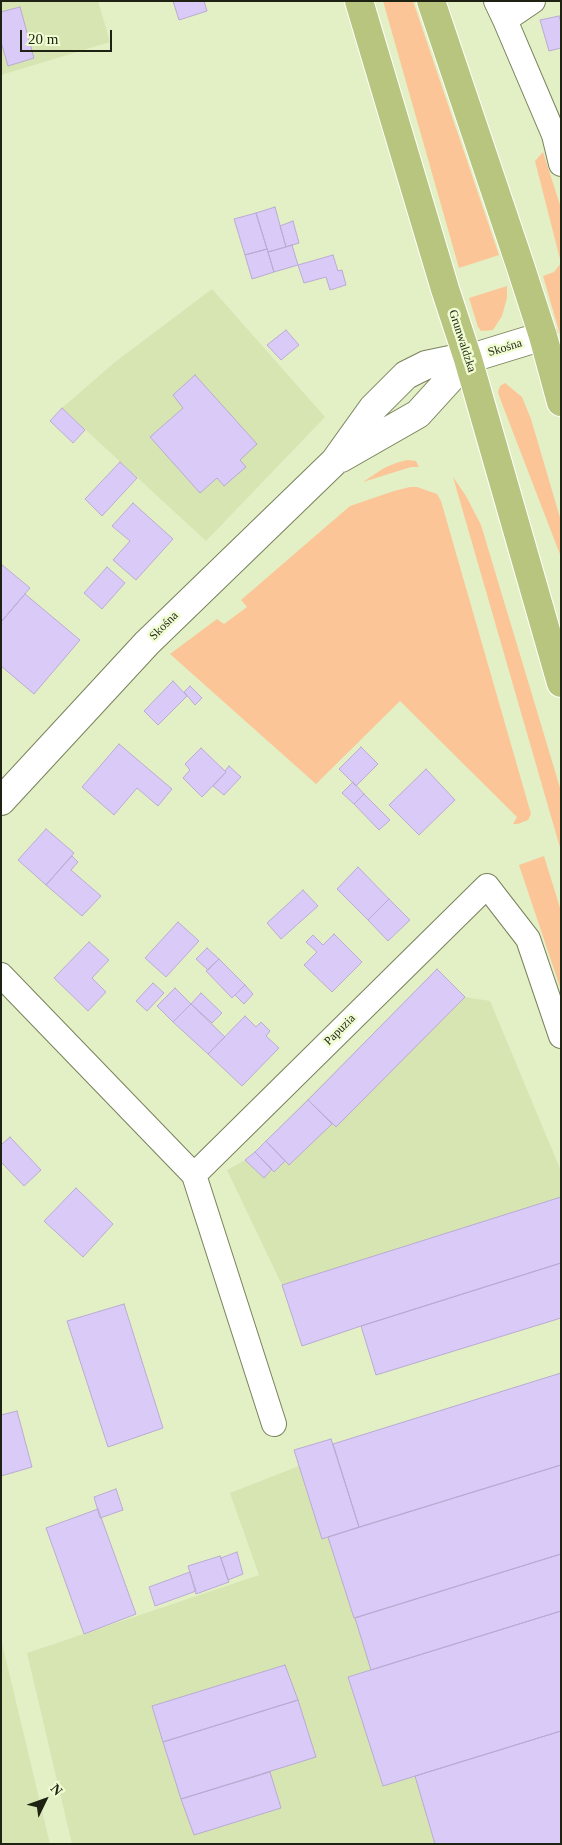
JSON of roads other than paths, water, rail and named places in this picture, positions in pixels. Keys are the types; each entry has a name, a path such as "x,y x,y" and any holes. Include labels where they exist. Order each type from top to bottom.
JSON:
{"main road":[{"name":"Grunwaldzka","path":"359,1 445,289 468,359 561,683"},
{"path":"431,1 543,336 561,402"}],"street":[{"path":"534,1 501,11 554,135 561,164"},
{"name":"Skośna","path":"1,801 147,643 335,461 372,408 406,375 426,365 450,360 468,359 543,336"},
{"name":"Skośna","path":"335,461 418,414 468,359"},
{"name":"Papuzia","path":"194,1175 487,886 528,939 561,1036"},
{"path":"1,975 194,1175 274,1424"}]}
